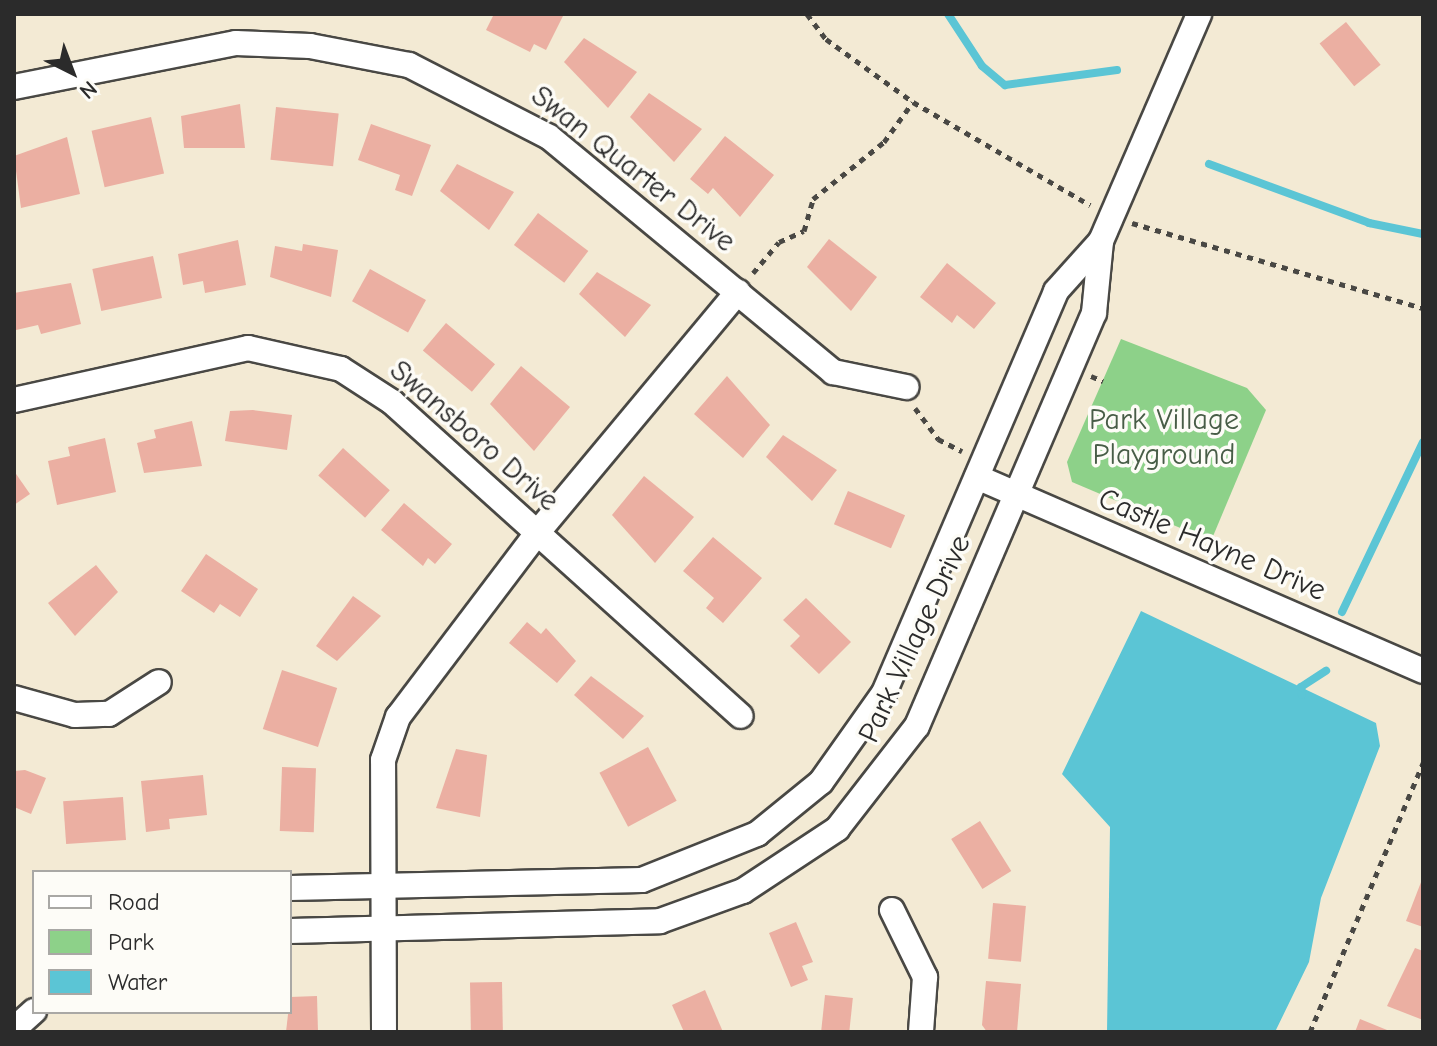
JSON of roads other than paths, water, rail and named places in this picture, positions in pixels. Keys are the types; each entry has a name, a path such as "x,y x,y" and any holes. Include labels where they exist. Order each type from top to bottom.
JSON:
{"street":[{"name":"Park Village Drive","path":"292,931 382,932 660,921 743,891 808,853 864,799 917,726 1094,313 1101,241 1199,14"},
{"name":"Swan Quarter Drive","path":"14,87 236,43 310,46 409,65 549,137 833,372 906,387"},
{"name":"Park Village Drive","path":"292,888 642,880 757,834 821,782 863,729 977,477 1056,291 1101,241"},
{"path":"384,1032 380,884 383,760 398,717 537,533 738,292"},
{"name":"Swansboro Drive","path":"14,400 248,348 284,351 341,369 392,402 741,716"},
{"name":"Castle Hayne Drive","path":"977,477 1423,671"},
{"path":"14,698 75,715 109,714 159,682"},
{"path":"892,910 925,977 921,1032"},
{"path":"14,1029 32,1013"}],"water":[{"path":"1141,611 1376,723 1380,746 1321,898 1309,962 1275,1032 1107,1032 1110,827 1062,774"}],"waterway":[{"path":"948,14 982,66 1005,85 1117,70"},
{"path":"1209,164 1369,223 1423,234"},
{"path":"1342,612 1423,442"},
{"path":"1302,695 1301,687 1326,671"}],"park label":[{"name":"Park Village Playground","path":"1164,437"}]}
